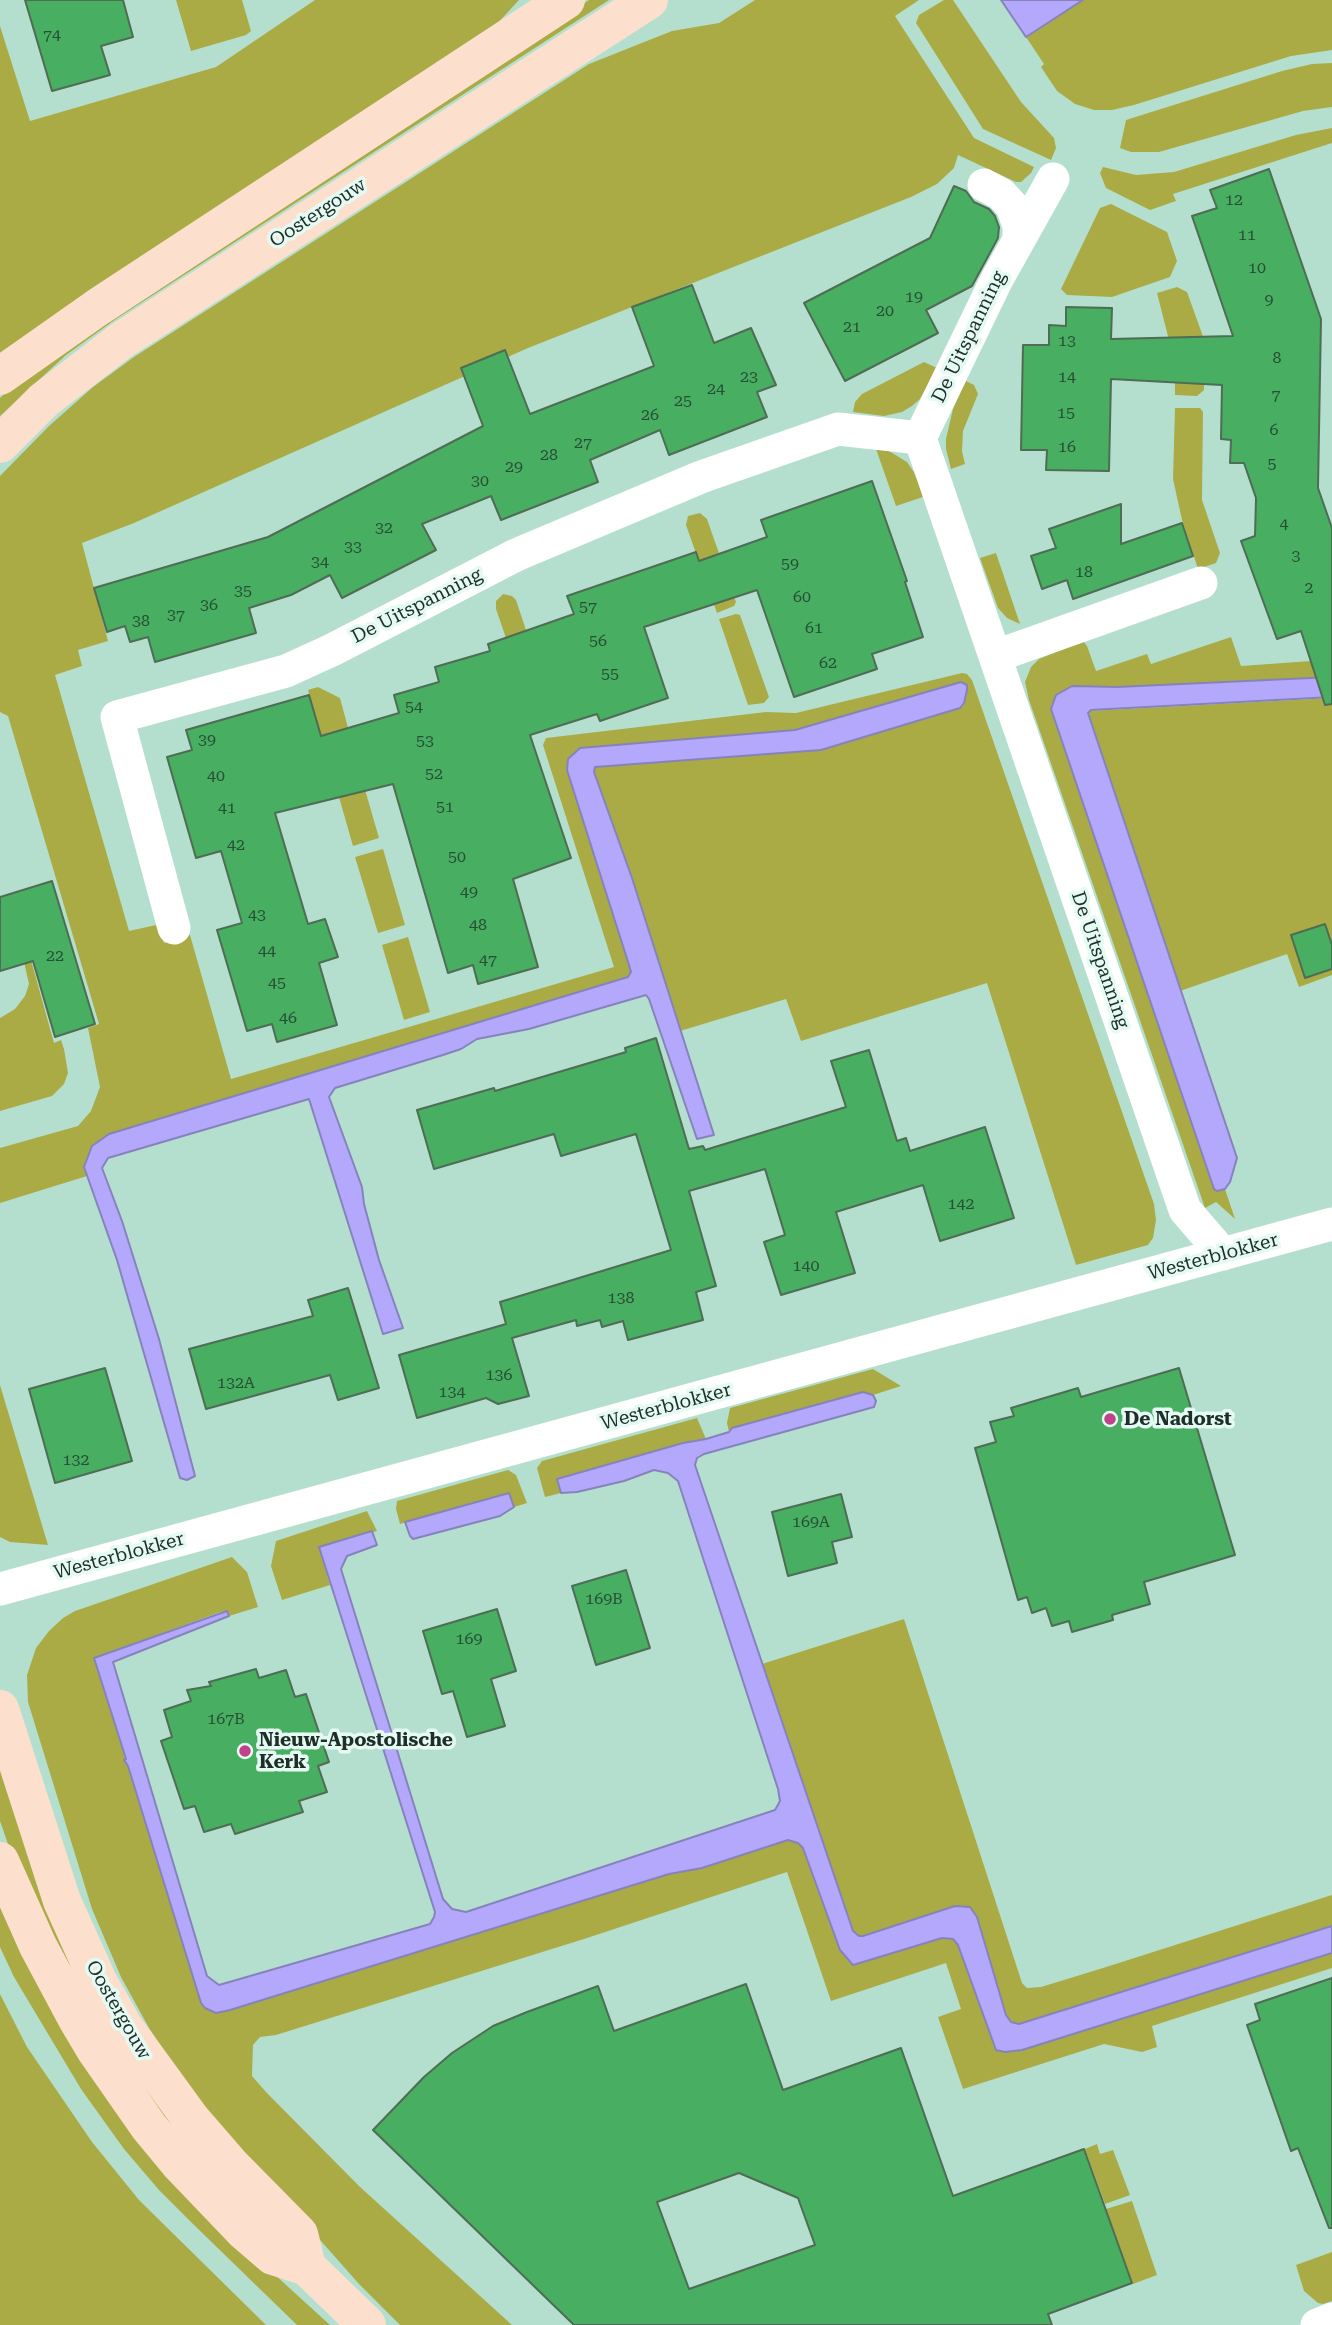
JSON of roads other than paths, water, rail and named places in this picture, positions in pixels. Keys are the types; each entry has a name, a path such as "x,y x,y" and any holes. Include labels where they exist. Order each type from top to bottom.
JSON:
{"main road":[{"path":"0,376 98,307 566,0"},
{"name":"Oostergouw","path":"0,444 44,400 122,340 649,0"},
{"name":"Oostergouw","path":"0,1709 62,1901 111,2004 158,2077 191,2119 230,2164 299,2234 307,2267"},
{"name":"Oostergouw","path":"0,1861 38,1946 77,2019 149,2127 214,2201 263,2248 273,2256 307,2267 367,2325"}],"street":[{"name":"De Uitspanning","path":"1053,179 1019,237 920,438 1185,1210 1223,1254"},
{"path":"984,185 1001,194 1012,206 1019,226 1019,237"},
{"name":"De Uitspanning","path":"174,928 117,717 286,671 516,555 701,477 838,429 920,438"},
{"path":"996,656 1201,583"},
{"name":"Westerblokker","path":"0,1589 1332,1224"},
{"path":"1317,2325 1332,2319"}],"place":[{"name":"De Nadorst","path":"1110,1419"},
{"name":"Nieuw-Apostolische Kerk","path":"245,1751"}]}
